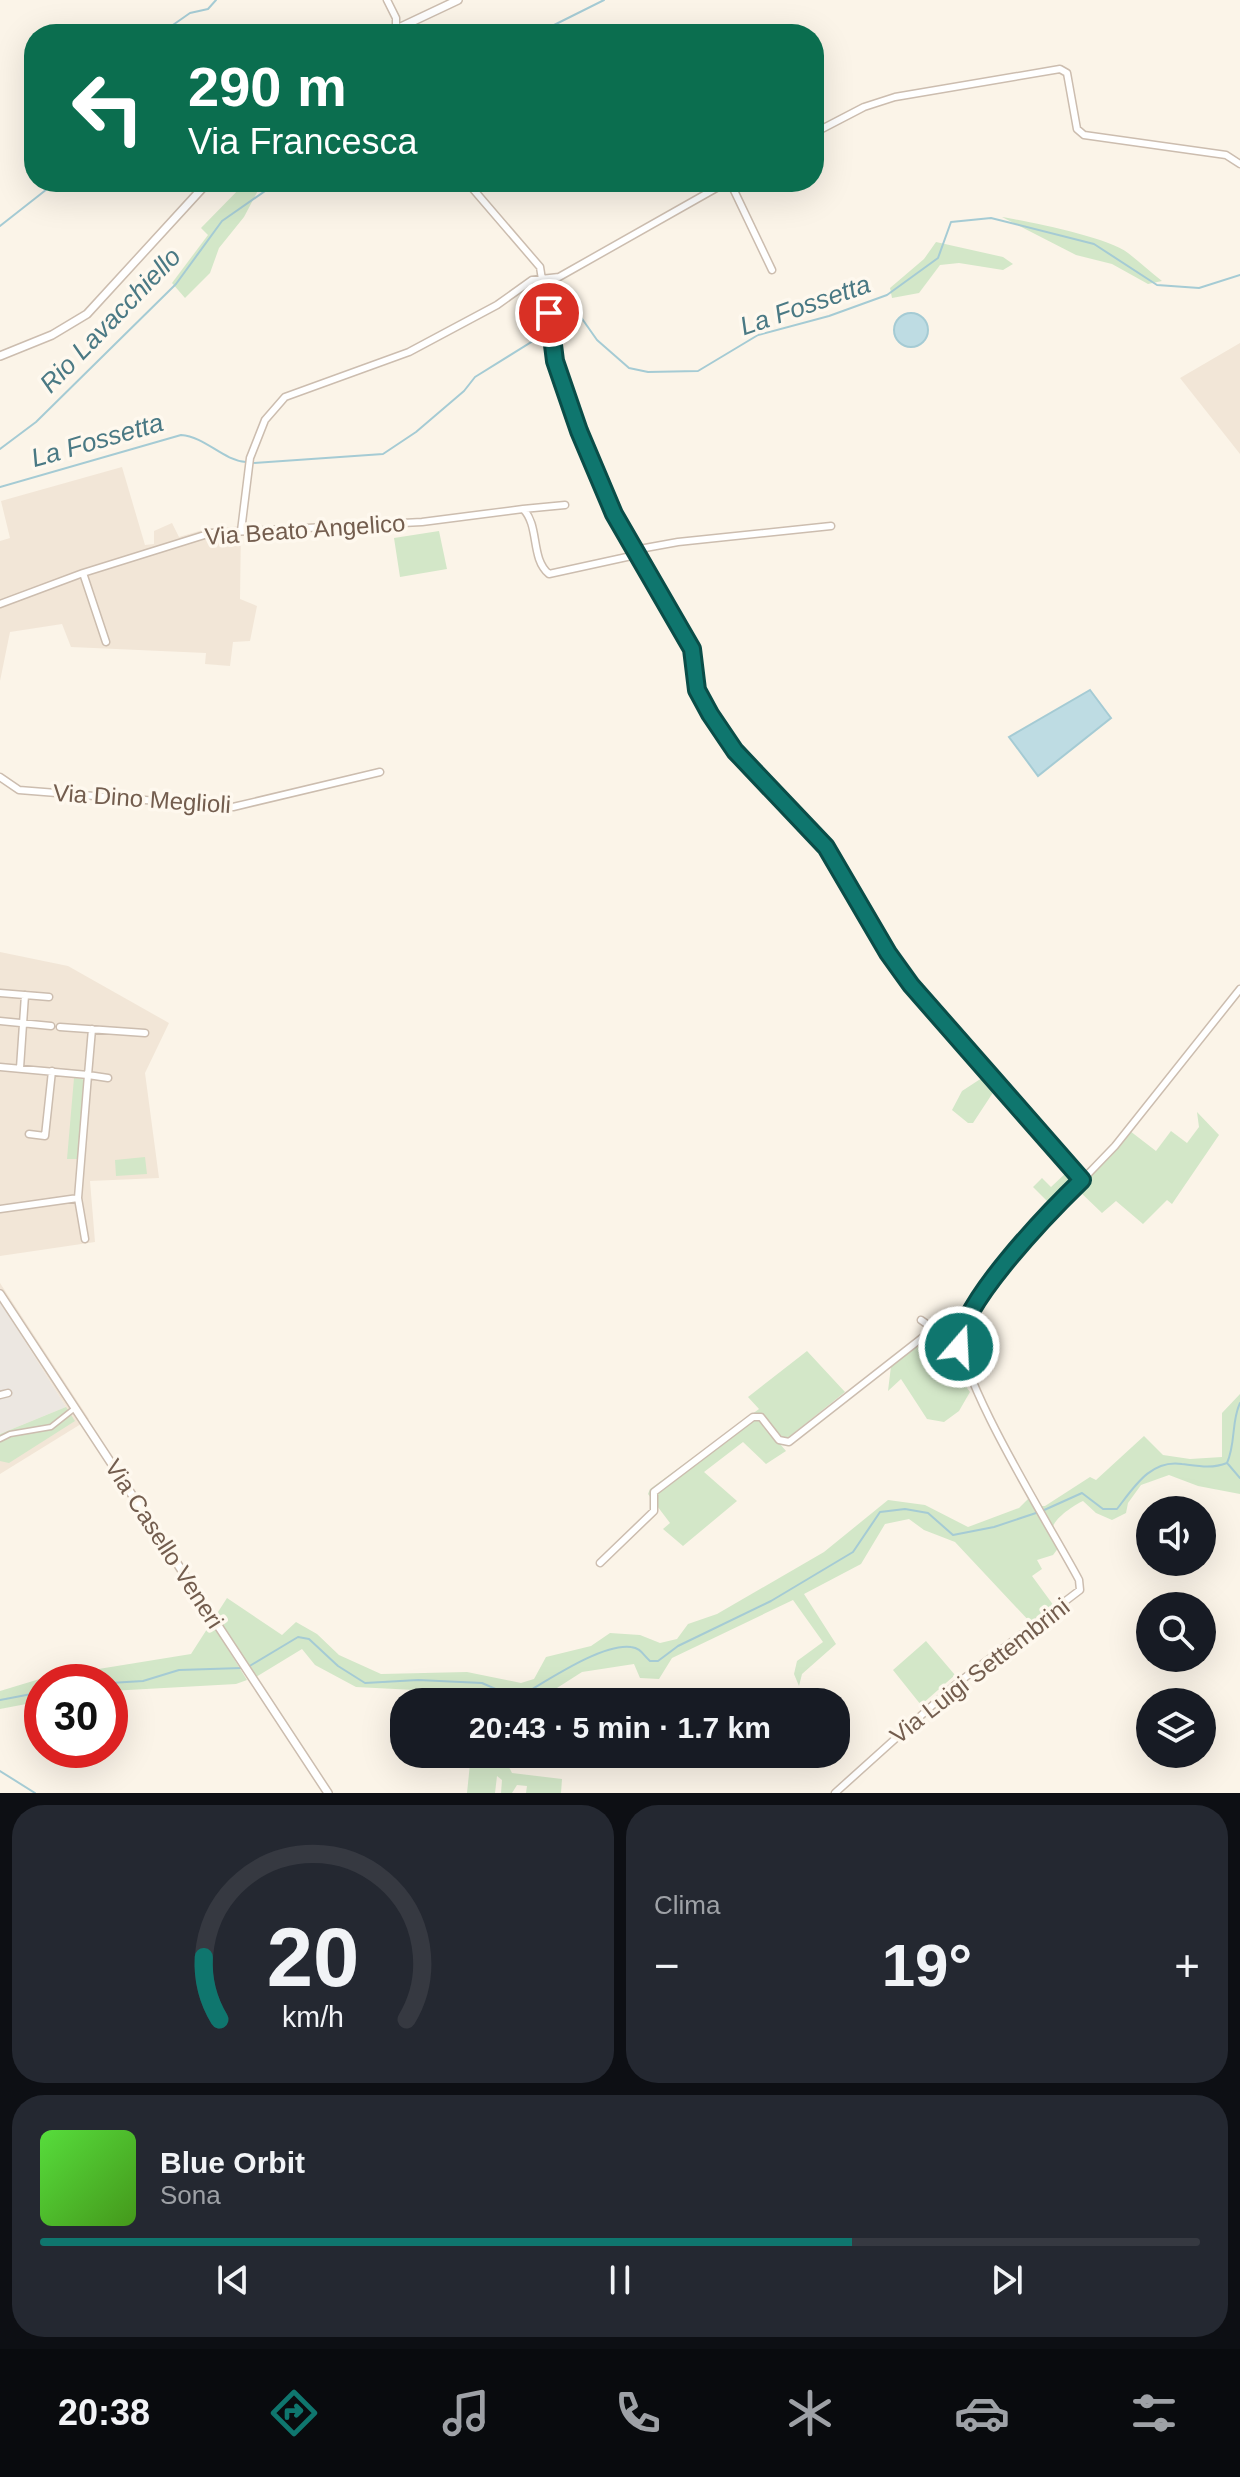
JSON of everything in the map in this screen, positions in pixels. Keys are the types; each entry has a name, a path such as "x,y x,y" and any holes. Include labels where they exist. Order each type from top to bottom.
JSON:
{"street":[{"path":"387,0 396,24"},
{"path":"410,24 458,0"},
{"path":"824,128 884,100 1003,77 1064,69 1081,134 1226,155 1240,164"},
{"path":"0,356 52,335 87,314 199,192"},
{"path":"476,192 528,249 543,279 555,361 566,396 603,488 635,553 692,649 697,690 722,734 826,847 901,972 1082,1180"},
{"path":"241,531 250,458 265,420 285,397 409,352 462,325 532,280 559,277 710,192"},
{"path":"733,192 772,270"},
{"name":"Via Beato Angelico","path":"0,604 83,573 211,533 422,522 565,505"},
{"path":"523,509 531,519 541,563 549,574 681,541 831,526"},
{"path":"83,573 106,642"},
{"name":"Via Dino Meglioli","path":"0,777 19,790 233,807 380,772"},
{"path":"921,1320 959,1347 964,1319 1035,1229 1115,1146 1240,989"},
{"path":"0,993 49,997"},
{"path":"20,1068 25,995"},
{"path":"0,1021 51,1026"},
{"path":"60,1027 145,1033"},
{"path":"85,1239 78,1198 92,1029"},
{"path":"0,1067 108,1078"},
{"path":"29,1134 45,1136 52,1071"},
{"path":"0,1209 78,1198"},
{"name":"Via Casello Veneri","path":"0,1294 328,1793"},
{"path":"600,1563 654,1511 654,1492 753,1417 761,1417 781,1441 789,1442 932,1330"},
{"name":"Via Luigi Settembrini","path":"835,1793 955,1685 1078,1594 1079,1580 1006,1450 959,1347"},
{"path":"0,1439 10,1434 51,1427 75,1408"}],"shaded area":[{"path":"1240,343 1240,454 1180,378"},
{"path":"122,467 145,545 154,544 154,531 172,523 179,537 206,529 241,526 240,599 257,606 250,641 233,642 230,666 205,664 206,653 71,647 62,624 10,632 0,681 0,541 10,538 1,501"},
{"path":"0,952 68,966 169,1023 145,1073 159,1178 90,1181 95,1242 0,1256"},
{"path":"0,1283 89,1419 0,1474 0,1434 66,1407 0,1301"},
{"path":"0,1301 66,1407 0,1434"}],"green space":[{"path":"236,192 257,192 244,217 219,248 210,273 185,298 172,283 208,235 201,228"},
{"path":"1002,217 1068,231 1118,247 1162,281 1148,284 1112,264 1076,255"},
{"path":"936,242 1003,257 1013,264 1003,270 959,263 940,265 919,293 892,298 890,288 924,259"},
{"path":"439,531 447,569 400,577 394,538"},
{"path":"985,1076 996,1088 973,1123 968,1123 952,1110 962,1091"},
{"path":"74,1078 88,1080 81,1159 67,1159"},
{"path":"1197,1112 1219,1135 1172,1204 1167,1200 1143,1224 1116,1201 1102,1213 1077,1189 1130,1131 1156,1151 1171,1131 1187,1143 1199,1127"},
{"path":"145,1157 147,1174 116,1176 115,1160"},
{"path":"1067,1172 1075,1180 1050,1204 1033,1187 1042,1178 1051,1187"},
{"path":"932,1333 946,1343 927,1359 945,1384 959,1377 970,1392 959,1411 944,1422 927,1419 901,1379 888,1391 891,1366"},
{"path":"807,1351 845,1392 780,1444 786,1451 766,1464 743,1442 704,1472 737,1501 683,1546 663,1529 670,1523 648,1494 650,1489 759,1409 748,1397"},
{"path":"1240,1394 1240,1494 1198,1486 1169,1475 1141,1485 1128,1503 1126,1513 1112,1520 1096,1513 1083,1501 1075,1505 1054,1523 1053,1527 1062,1543 1053,1555 1037,1560 1042,1569 1032,1576 1054,1606 1031,1623 955,1542 924,1530 909,1519 885,1524 861,1564 804,1594 836,1644 802,1674 799,1686 794,1674 797,1661 823,1642 793,1600 672,1658 659,1679 640,1678 634,1664 582,1672 557,1688 356,1687 315,1665 302,1649 256,1677 227,1636 223,1641 247,1680 236,1684 128,1690 128,1664 191,1654 227,1598 282,1635 296,1622 317,1634 339,1655 381,1674 467,1672 521,1683 534,1679 546,1657 591,1646 610,1633 640,1635 660,1643 677,1639 688,1624 717,1614 824,1552 888,1500 925,1505 968,1527 1019,1508 1028,1499 1034,1506 1045,1506 1090,1477 1096,1480 1144,1436 1163,1455 1190,1459 1222,1457 1222,1413"},
{"path":"66,1407 75,1421 9,1463 0,1461 0,1434"},
{"path":"926,1641 955,1675 921,1705 893,1670"},
{"path":"24,1684 24,1704 0,1709 0,1691"},
{"path":"470,1768 510,1768 512,1773 562,1779 561,1793 526,1793 527,1786 517,1785 512,1793 501,1793 502,1780 497,1776 495,1793 467,1793"}],"water":[{"path":"911,313 923,318 928,330 923,342 911,347 899,342 894,330 899,318"},
{"path":"1090,690 1111,718 1038,776 1009,737"}],"waterway":[{"path":"174,24 190,13 208,9 216,0"},
{"name":"Rio Lavacchiello","path":"556,24 604,0"},
{"path":"0,226 43,192"},
{"name":"Rio Lavacchiello","path":"0,449 36,422 176,284 222,221 264,192"},
{"name":"La Fossetta","path":"554,328 578,313 597,340 629,368 648,372 698,371 758,335 829,316 887,295 938,258 951,222 991,218 1094,244 1157,285 1199,288 1240,275"},
{"name":"La Fossetta","path":"253,463 383,454 416,432 464,391 475,377 549,331"},
{"name":"La Fossetta","path":"0,487 181,435 246,462"},
{"path":"1227,1463 1240,1403"},
{"path":"1042,1511 1082,1493 1103,1509 1117,1509 1144,1476 1161,1466 1227,1463"},
{"path":"1228,1464 1240,1478"},
{"path":"248,1667 298,1637 309,1639 338,1666 365,1683 418,1680 482,1683 514,1697 590,1657 619,1647 640,1650 650,1661 658,1661 678,1646 771,1601 853,1552 880,1512 905,1509 928,1513 953,1535 994,1527 1036,1513"},
{"path":"128,1682 143,1681 179,1670 242,1668"},
{"path":"0,1700 24,1695"},
{"path":"0,1771 35,1793"}],"route":[{"path":"549,313 555,361 579,431 614,514 692,649 697,664 697,690 722,734 826,847 840,866 888,953 923,1000 1082,1180 1051,1210 964,1319 958,1337 959,1347"}]}
